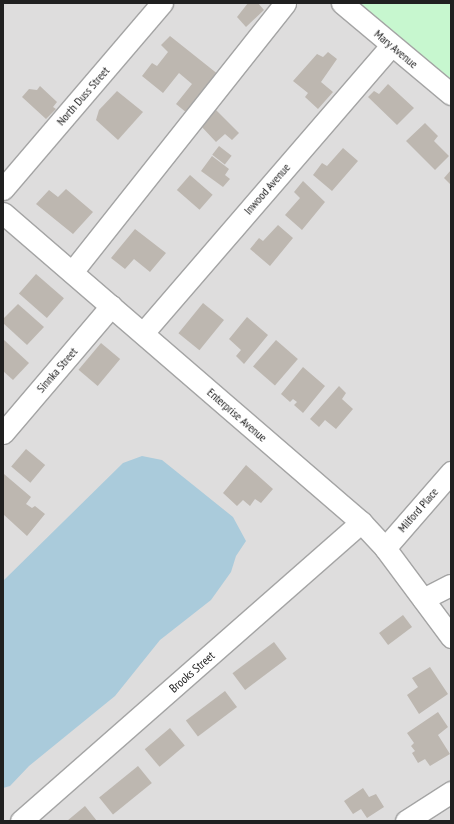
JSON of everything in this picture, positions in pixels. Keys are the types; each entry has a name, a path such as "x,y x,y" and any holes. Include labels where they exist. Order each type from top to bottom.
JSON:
{"street":[{"name":"North Duss Street","path":"3,189 162,3"},
{"path":"72,272 285,3"},
{"name":"Mary Avenue","path":"342,3 391,46 451,94"},
{"name":"Inwood Avenue","path":"143,334 391,46"},
{"name":"Enterprise Avenue","path":"3,213 361,522 385,548 451,637"},
{"name":"Sinnka Street","path":"3,433 111,306"},
{"name":"Milford Place","path":"385,548 451,472"},
{"name":"Brooks Street","path":"21,821 361,522"},
{"path":"423,599 451,585"},
{"path":"406,821 451,792"}],"shaded area":[{"path":"3,3 342,3 451,97 451,791 404,821 3,821"},
{"path":"451,792 451,821 406,821"}],"green space":[{"path":"351,3 451,3 451,84"}],"water":[{"path":"142,456 162,460 233,517 246,541 236,556 231,572 211,600 160,640 115,696 29,766 10,786 3,788 3,581 123,463"}],"building":[{"path":"248,3 258,3 264,10 246,27 237,17"},
{"path":"170,36 219,75 187,113 176,104 192,84 179,73 163,93 142,76 152,63 157,66 168,52 161,45"},
{"path":"328,52 337,59 321,82 333,92 318,109 305,97 308,93 293,81 317,54 323,57"},
{"path":"388,84 414,108 397,125 368,97 374,91 379,94"},
{"path":"40,86 57,102 53,107 56,109 46,119 22,97 29,89 37,90"},
{"path":"117,91 143,112 118,140 96,120 99,110"},
{"path":"216,110 239,133 232,140 225,134 216,142 200,125"},
{"path":"425,123 438,136 434,141 449,156 435,170 406,141"},
{"path":"219,146 232,156 225,165 212,155"},
{"path":"343,148 358,161 332,191 313,175 322,163 327,166"},
{"path":"212,156 229,169 225,175 230,179 223,187 201,171"},
{"path":"451,170 451,185 444,178"},
{"path":"190,175 213,195 200,210 177,190"},
{"path":"303,181 325,202 302,230 285,215 300,198 294,192"},
{"path":"66,189 93,212 73,234 36,204 49,190 58,197"},
{"path":"278,225 293,238 270,266 250,249 259,238 263,241"},
{"path":"135,229 166,253 150,272 134,259 125,269 111,258"},
{"path":"36,274 64,298 47,318 19,294"},
{"path":"203,303 224,320 199,350 178,333"},
{"path":"18,304 44,327 27,345 3,323 3,319"},
{"path":"247,317 268,335 244,364 236,356 241,350 229,339"},
{"path":"3,339 29,363 13,380 3,371"},
{"path":"276,340 298,359 275,385 253,366"},
{"path":"101,343 120,359 98,386 79,370"},
{"path":"303,367 325,386 303,413 294,405 297,402 293,399 290,402 281,394"},
{"path":"339,386 346,393 342,399 353,409 336,429 325,420 319,427 310,419"},
{"path":"26,449 45,465 30,483 11,467"},
{"path":"246,465 273,489 261,503 255,499 250,506 243,500 237,506 223,493"},
{"path":"4,474 31,497 26,504 32,508 35,506 45,514 27,536 3,514"},
{"path":"403,615 412,627 388,645 379,633"},
{"path":"274,642 287,659 245,690 232,673"},
{"path":"430,667 448,694 419,714 407,695 418,687 412,678"},
{"path":"225,691 237,707 198,736 186,720"},
{"path":"438,712 448,727 438,735 450,754 430,766 425,759 418,763 412,753 415,751 411,746 414,743 407,733"},
{"path":"170,728 185,746 160,767 145,749"},
{"path":"138,766 152,783 113,815 99,797"},
{"path":"363,788 369,797 376,794 384,807 367,818 361,809 353,814 344,801"},
{"path":"85,806 97,821 67,821"}]}
